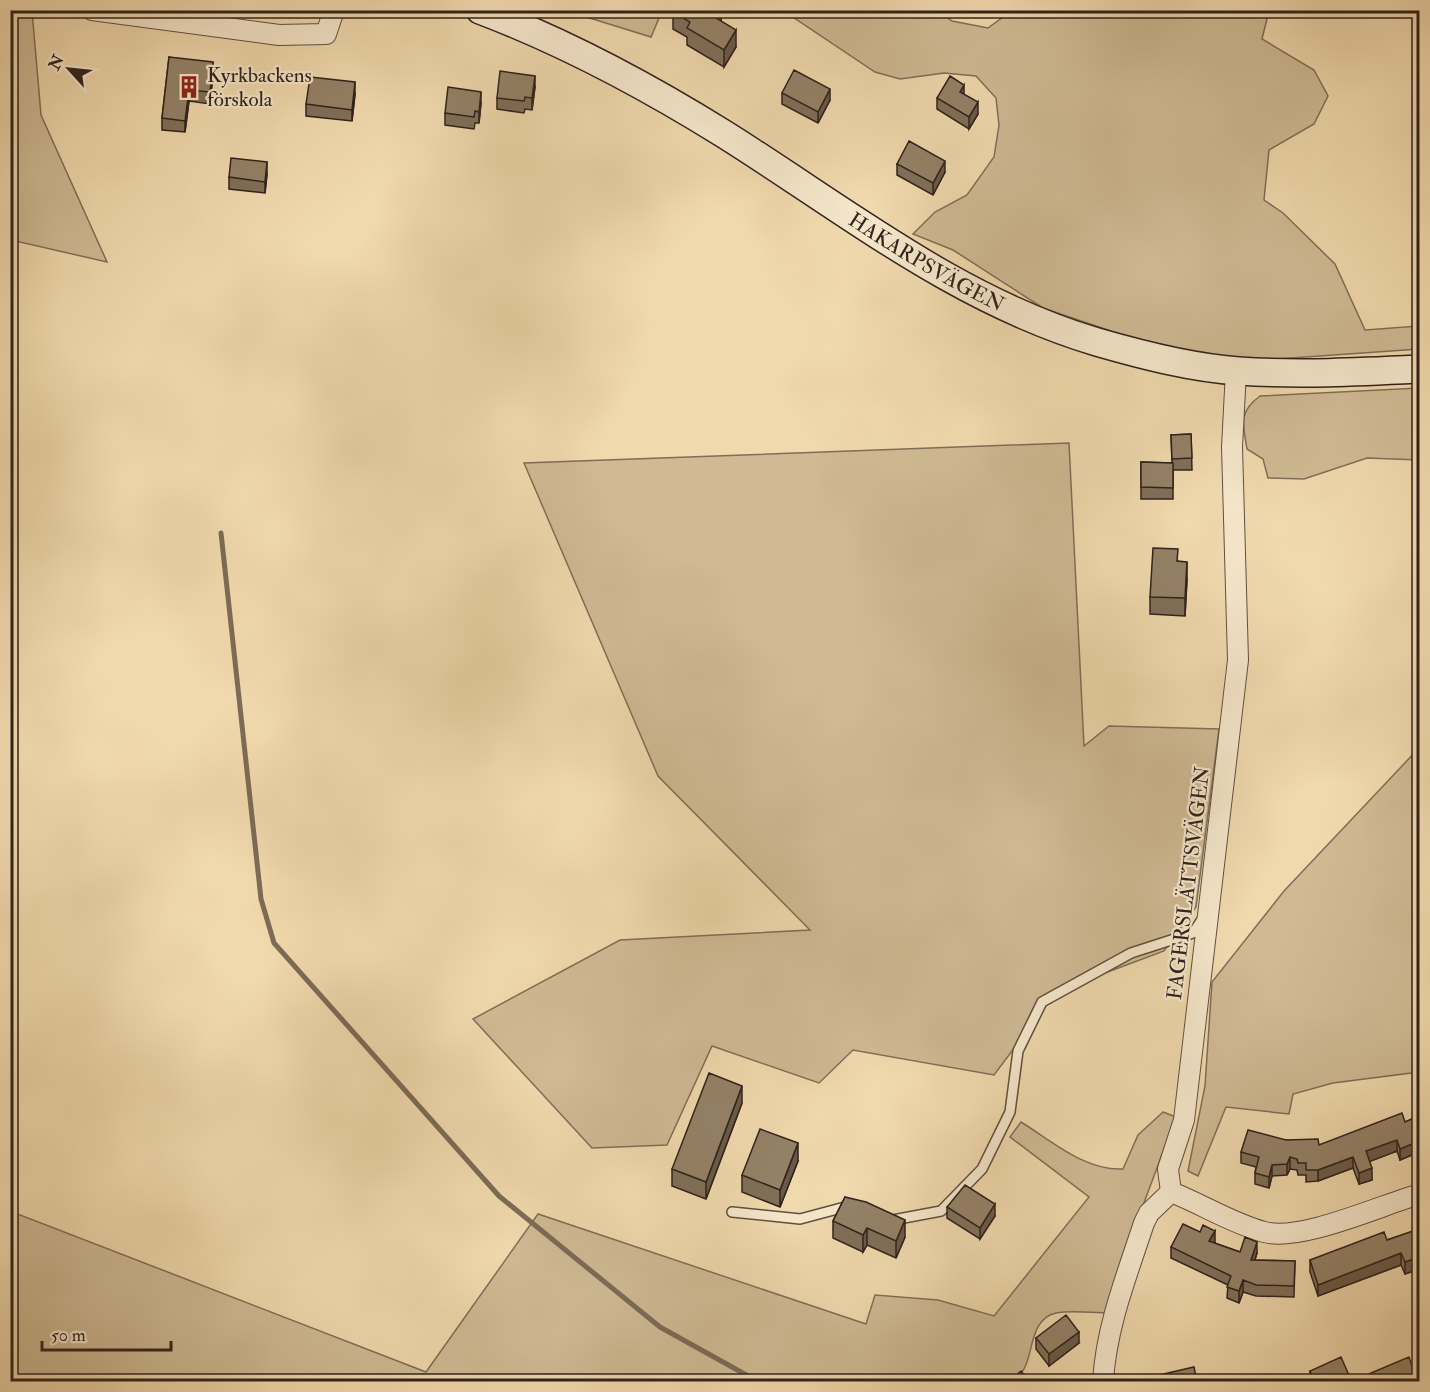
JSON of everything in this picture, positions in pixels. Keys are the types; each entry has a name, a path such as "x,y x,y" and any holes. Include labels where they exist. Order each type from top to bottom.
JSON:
{"street":[{"path":"92,10 279,34 326,34 334,10"},
{"name":"HAKARPSVÄGEN","path":"480,10 535,32 686,111 940,274 1040,321 1097,342 1176,361 1236,371 1293,373 1419,369"},
{"name":"FAGERSLÄTTSVÄGEN","path":"1170,1192 1168,1169 1184,1120 1238,660 1232,447 1236,371"},
{"path":"1103,1382 1104,1361 1114,1317 1144,1223 1149,1213 1170,1192 1241,1224 1266,1233 1285,1234 1309,1230 1419,1194"}],"lane":[{"path":"886,1218 896,1220 941,1211 982,1169 1010,1112 1018,1051 1042,1002 1131,952 1194,933 1207,912"},
{"path":"732,1212 800,1219 845,1207 865,1213"}],"shaded area":[{"path":"11,10 32,11 41,115 107,262 11,240"},
{"path":"662,10 651,37 567,11"},
{"path":"779,11 939,11 952,21 988,28 1007,14 1005,11 1269,11 1262,39 1314,70 1328,96 1314,124 1269,150 1264,200 1283,213 1335,264 1365,330 1419,326 1419,349 1248,361 1146,343 1043,308 953,250 913,234 935,212 967,195 994,157 999,125 996,98 976,76 944,73 900,79 875,72 791,16"},
{"path":"1419,388 1419,460 1367,458 1304,479 1268,478 1263,459 1247,449 1245,413 1260,396"},
{"path":"1069,443 1084,746 1109,726 1219,729 1196,907 1164,951 1057,991 994,1075 853,1050 819,1083 712,1046 667,1145 592,1148 473,1019 620,940 810,930 658,776 524,463"},
{"path":"1419,748 1419,1072 1333,1083 1293,1094 1289,1114 1226,1107 1198,1176 1188,1171 1205,1086 1212,982 1284,891"},
{"path":"1163,1112 1176,1117 1120,1267 1109,1313 1069,1312 1056,1313 1047,1317 1036,1331 1026,1366 1022,1372 1000,1381 11,1381 10,1211 426,1372 538,1214 866,1324 875,1295 938,1300 994,1316 1089,1197 1010,1137 1021,1122 1082,1160 1095,1165 1123,1169 1138,1135"}],"building":[{"path":"674,10 720,10 716,18 736,30 724,50 687,28 690,22 673,12"},
{"name":"Kyrkbackens förskola","path":"169,57 213,62 210,92 189,90 185,121 162,118"},
{"path":"794,70 830,89 818,112 782,93"},
{"path":"500,71 535,76 532,98 525,97 524,101 497,98"},
{"path":"950,76 964,85 960,92 978,102 969,117 937,98"},
{"path":"310,77 355,82 352,110 306,104"},
{"path":"448,87 481,92 479,112 475,111 474,117 445,113"},
{"path":"909,141 945,161 933,183 897,164"},
{"path":"231,158 267,162 265,182 229,177"},
{"path":"1191,434 1192,458 1172,459 1171,435"},
{"path":"1141,462 1173,463 1173,488 1141,487"},
{"path":"1153,548 1178,549 1177,561 1187,562 1185,598 1150,597"},
{"path":"709,1073 742,1086 706,1182 672,1169"},
{"path":"1402,1113 1405,1122 1419,1116 1419,1141 1400,1149 1397,1140 1366,1151 1372,1168 1359,1173 1353,1157 1318,1170 1306,1170 1306,1163 1298,1163 1297,1159 1290,1157 1287,1164 1272,1165 1269,1177 1255,1173 1259,1157 1241,1152 1248,1130 1286,1140 1318,1139 1319,1145"},
{"path":"760,1129 798,1143 780,1190 742,1175"},
{"path":"965,1185 995,1204 980,1228 947,1207"},
{"path":"845,1197 866,1202 905,1220 896,1241 867,1228 863,1235 833,1221"},
{"path":"1183,1224 1200,1232 1203,1225 1215,1231 1209,1241 1240,1252 1245,1237 1257,1242 1251,1260 1295,1261 1294,1286 1256,1285 1243,1280 1239,1291 1227,1287 1231,1276 1171,1247"},
{"path":"1419,1229 1419,1257 1405,1262 1401,1253 1318,1285 1310,1260 1384,1232 1387,1240"},
{"path":"1066,1315 1079,1332 1049,1354 1036,1338"},
{"path":"1341,1357 1351,1380 1315,1382 1310,1371"},
{"path":"1409,1357 1417,1382 1366,1382 1364,1376"},
{"path":"1194,1367 1197,1382 1161,1382 1159,1375"},
{"path":"1021,1371 1030,1382 1008,1382"}],"waterway":[{"path":"221,533 261,899 274,943 499,1196 660,1327 759,1382"}],"place":[{"name":"Kyrkbackens förskola","path":"189,87"}]}
